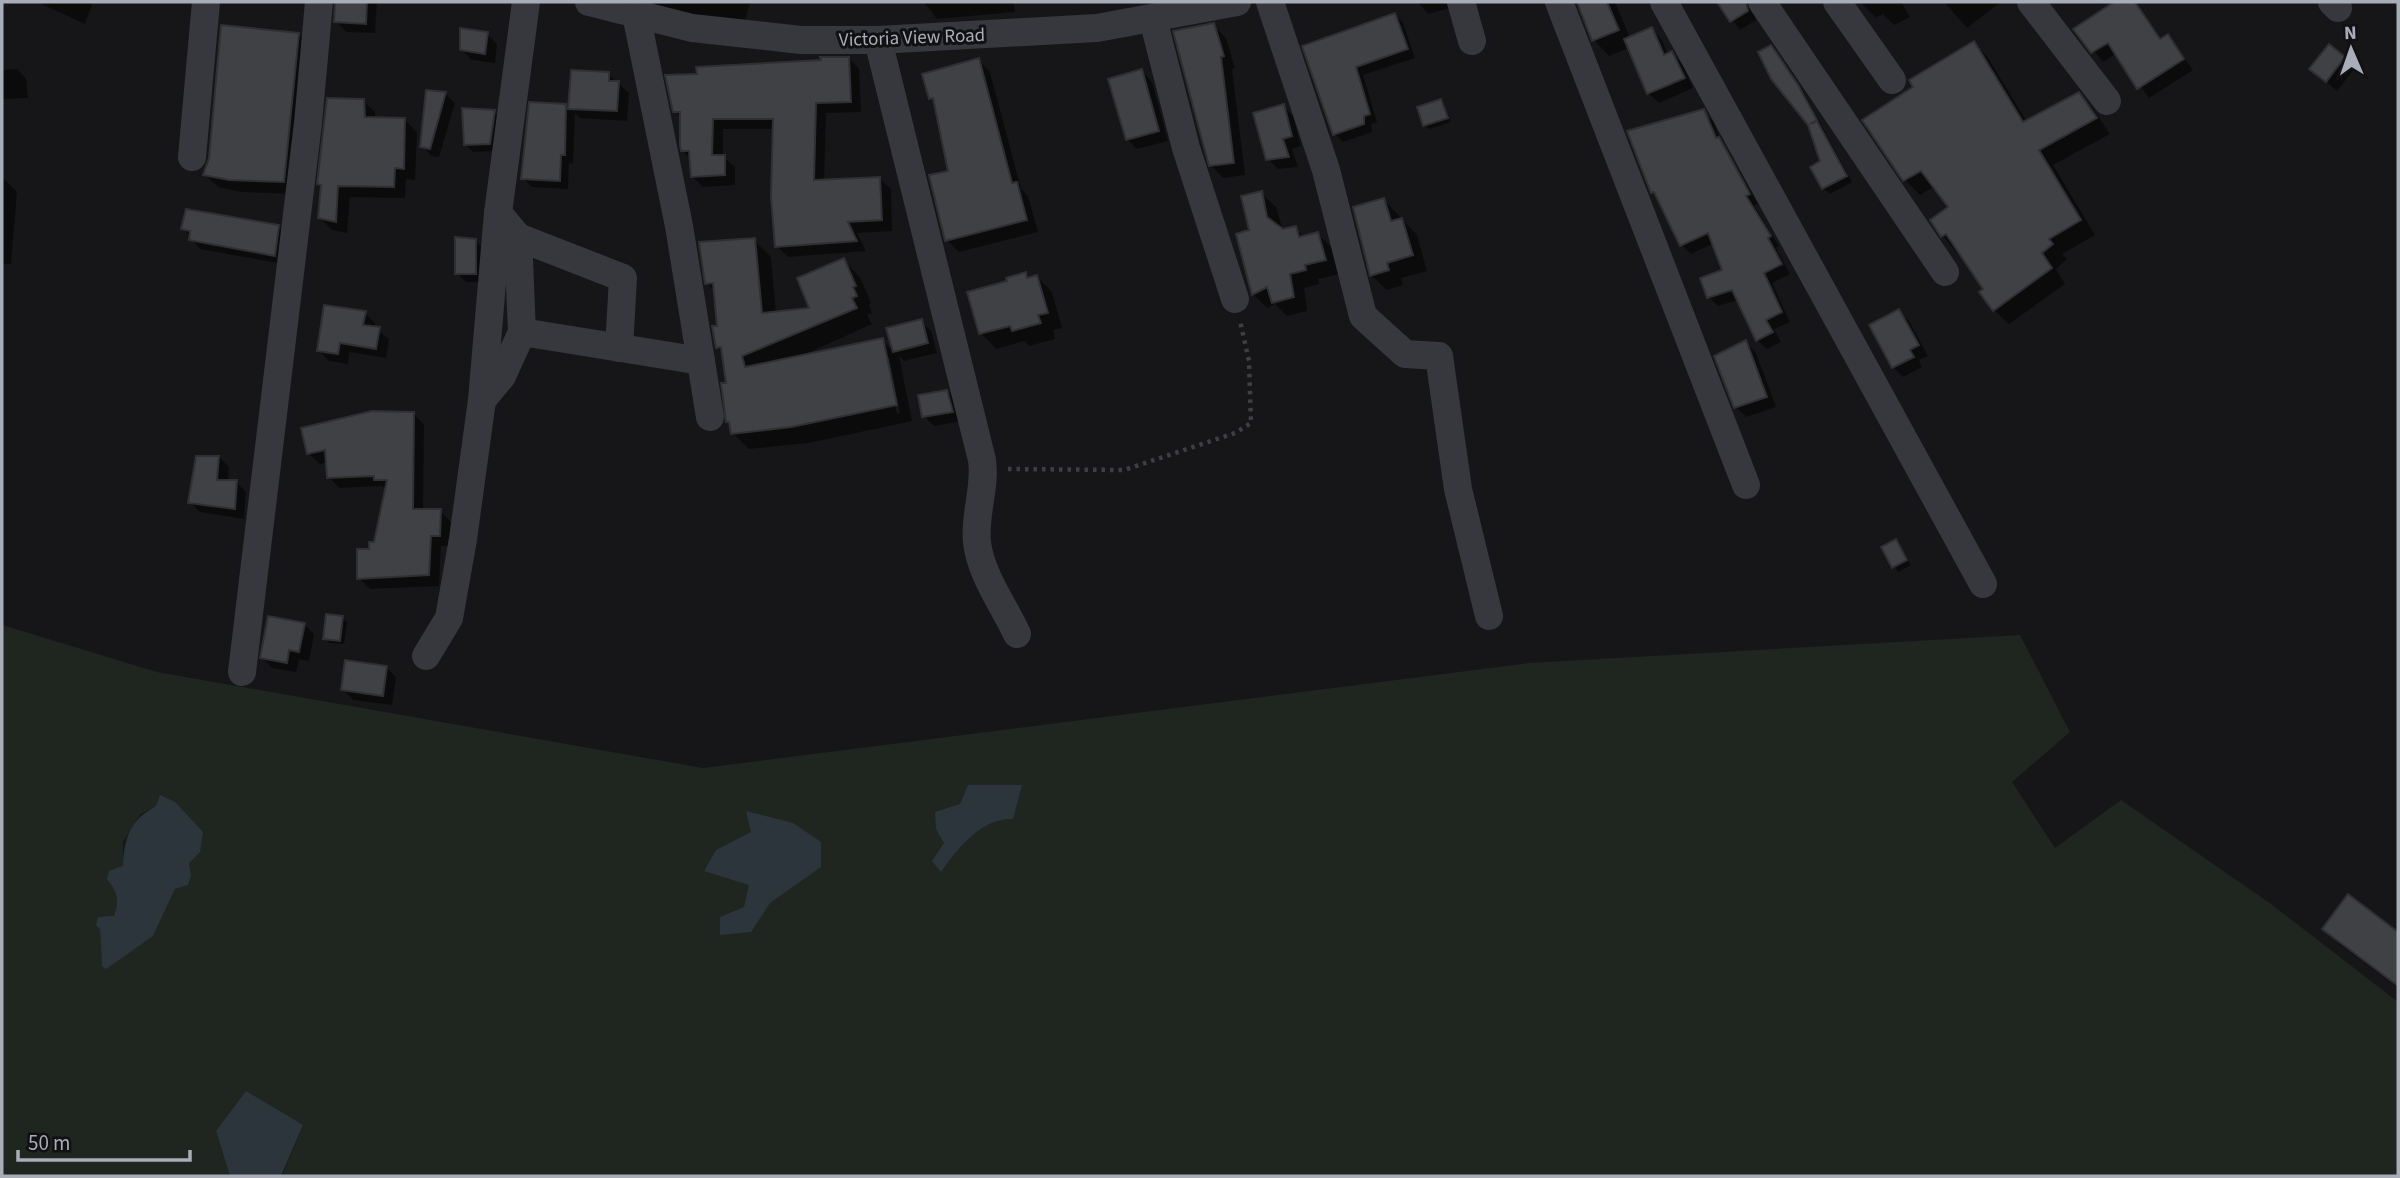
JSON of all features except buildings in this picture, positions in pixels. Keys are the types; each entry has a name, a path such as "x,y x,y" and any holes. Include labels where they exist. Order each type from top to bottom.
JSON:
{"street":[{"path":"192,156 206,2"},
{"path":"242,672 308,122 319,2"},
{"path":"426,656 449,618 482,400 498,213 526,2"},
{"path":"1270,2 1326,170 1363,316 1405,354 1439,356 1458,489 1489,616"},
{"path":"1461,2 1472,41"},
{"path":"1559,2 1746,485"},
{"path":"1664,2 1983,584"},
{"path":"1762,2 1945,272"},
{"path":"1837,2 1892,80"},
{"path":"2031,2 2107,102"},
{"name":"Victoria View Road","path":"612,5 692,28 802,40 878,40 1097,28 1153,19 1222,3"},
{"path":"612,5 679,226 710,417"},
{"path":"1153,19 1186,148 1235,299"},
{"path":"878,40 983,469 977,544 1017,634"},
{"path":"498,213 518,237 623,278 619,348"},
{"path":"482,400 502,376 522,332 518,237"},
{"path":"522,332 701,361"}],"path":[{"path":"983,469 1124,470 1235,433 1251,423 1249,360 1235,299"}],"shaded area":[{"path":"2,625 157,672 703,768 1529,663 2020,635 2070,732 2012,782 2055,848 2121,800 2271,904 2398,1002 2398,1176 282,1176 303,1125 216,1131 230,1176 2,1176","holes":["156,806 189,863 191,875 175,889 153,936 102,966 100,928 114,916 118,906 115,888 123,866 123,842 141,814"]},
{"path":"968,785 1022,785 1013,819 991,823 971,836 941,872 932,861 944,843 936,829 935,812 960,804"},
{"path":"160,795 175,802 203,832 200,852 189,863 191,875 188,885 175,889 153,936 106,969 102,966 100,929 96,925 98,917 114,916 116,911 116,896 107,879 109,871 123,866 130,831 140,817 156,806"},
{"path":"746,811 793,823 821,842 821,867 770,903 751,932 720,935 720,917 744,907 749,885 704,871 716,850 751,832"},
{"path":"246,1091 303,1125 281,1176 230,1176 216,1131"}]}
